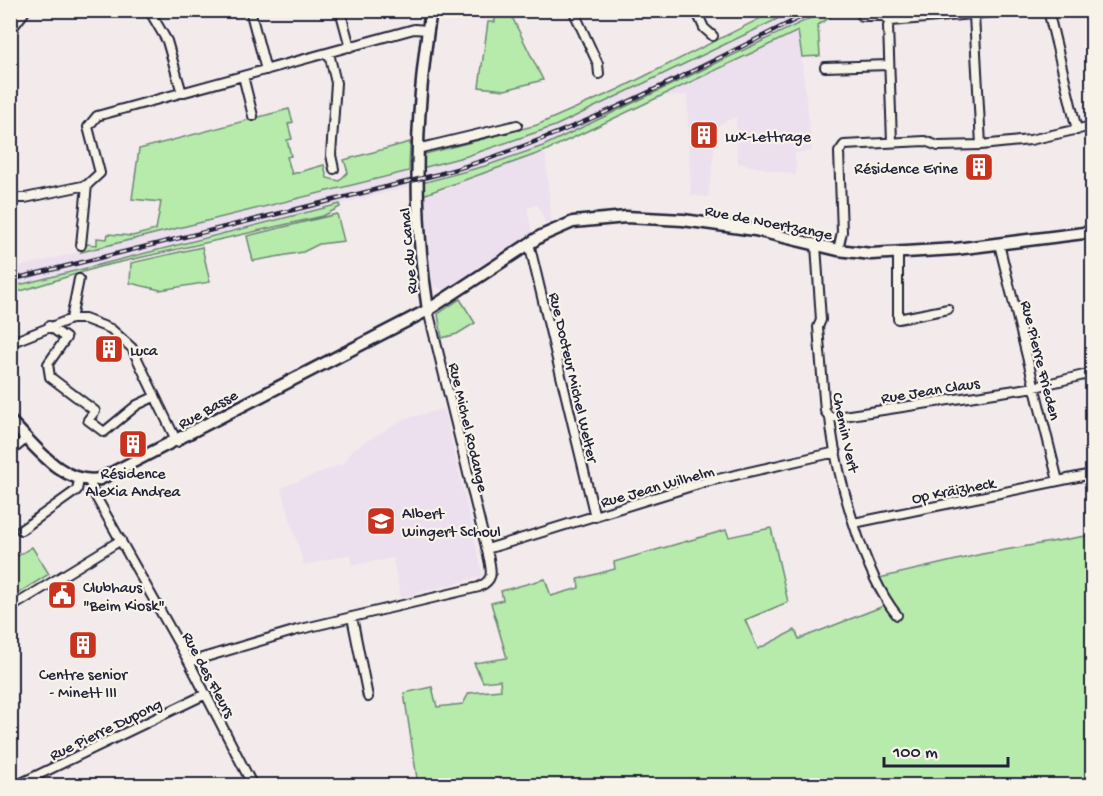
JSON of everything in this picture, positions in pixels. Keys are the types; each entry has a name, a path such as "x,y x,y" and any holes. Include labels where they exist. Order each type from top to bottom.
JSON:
{"main road":[{"name":"Rue du Canal","path":"428,310 417,189 417,149 431,10"},
{"name":"Rue de Noertzange","path":"428,310 529,243 557,227 573,222 626,217 714,224 859,254 999,244 1092,232"},
{"name":"Rue Basse","path":"84,480 100,479 177,442 203,424 428,310"},
{"path":"10,420 59,469 84,480"}],"street":[{"path":"10,32 26,10"},
{"path":"149,10 167,41 182,93"},
{"path":"250,10 266,70"},
{"path":"340,10 350,47"},
{"path":"573,10 598,64 599,74"},
{"path":"696,10 704,28 713,36"},
{"path":"862,10 862,16 883,16 891,21 1016,11"},
{"path":"1048,10 1077,130"},
{"path":"973,13 981,145"},
{"path":"891,21 888,26 892,142"},
{"path":"10,198 25,198 87,185 100,173 90,136 90,122 97,116 414,29 428,30"},
{"path":"329,53 336,83 331,155 334,169"},
{"path":"825,67 890,65"},
{"path":"243,76 253,116"},
{"path":"417,149 517,125"},
{"path":"838,250 842,232 839,152 850,143 925,141 938,146 981,145 1030,140 1092,126"},
{"path":"81,245 87,185"},
{"name":"Rue Docteur Michel Welter","path":"529,243 595,517"},
{"name":"Rue Pierre Frieden","path":"999,244 1058,481"},
{"name":"Chemin Vert","path":"816,245 821,320 818,327 825,411 830,418 854,523 879,591 897,615"},
{"path":"898,253 898,319 948,309"},
{"path":"71,319 79,279"},
{"name":"Rue Michel Rodange","path":"352,618 479,587 489,582 492,575 428,310"},
{"path":"10,343 71,319 99,323 123,337 138,361 177,442"},
{"path":"49,326 66,338 48,364 50,377 95,411 88,420 104,432 137,405 154,397"},
{"name":"Rue Jean Claus","path":"830,418 1035,387 1092,373"},
{"path":"10,452 27,438"},
{"name":"Rue Jean Wilhelm","path":"487,549 705,482 836,452"},
{"name":"Op Kräizheck","path":"854,523 1092,474"},
{"path":"21,530 77,490 84,480"},
{"name":"Rue des Fleurs","path":"84,480 121,540 189,662 254,786"},
{"path":"10,608 121,540"},
{"path":"189,662 352,618 368,697"},
{"name":"Rue Pierre Dupong","path":"15,786 206,694"}],"shaded area":[{"path":"794,11 825,11 543,146 485,166 422,183 422,168 467,156 555,126"},
{"path":"798,31 812,151 795,153 796,175 738,163 736,116 717,126 708,197 691,195 687,95 663,96"},
{"path":"545,151 551,221 546,224 538,204 527,208 532,233 445,290 433,285 423,195"},
{"path":"409,171 409,187 11,287 11,269"},
{"name":"Albert Wingert Schoul","path":"444,409 483,576 401,597 393,558 352,565 350,554 304,565 281,488 345,463 352,450 404,419"}],"green space":[{"path":"495,11 509,11 543,80 505,90 479,87 488,22 495,22"},
{"path":"775,11 794,11 555,126 467,156 422,168 425,154 537,125 617,90"},
{"path":"825,11 840,11 818,25 820,56 802,57 798,31 545,151 423,195 422,183 485,166 543,146"},
{"path":"289,109 293,122 288,124 292,139 287,140 291,156 287,157 292,174 324,165 327,178 339,181 348,172 344,160 410,142 409,171 81,252 86,244 97,245 97,238 107,239 108,234 132,236 156,230 161,202 132,199 139,149"},
{"path":"340,204 340,207 323,216 99,267 11,294 11,287"},
{"path":"337,214 344,241 319,244 303,252 253,261 247,236"},
{"path":"202,247 210,282 160,290 130,283 131,263"},
{"path":"460,299 475,323 457,334 442,338 438,314"},
{"path":"771,528 788,602 745,620 758,649 795,630 799,639 881,607 885,602 875,579 982,554 1092,535 1092,785 418,785 404,693 432,687 437,707 463,704 469,693 501,690 500,680 483,682 474,663 507,658 491,603 503,600 501,591 545,579 551,596 579,588 578,579 615,569 614,562 726,530 729,537"},
{"path":"32,547 49,574 17,594 11,582 11,560"}],"railway":[{"path":"10,280 439,174 488,159 584,122 677,79 815,10"}],"place":[{"name":"Lux-Lettrage","path":"704,135"},
{"name":"Résidence Erine","path":"979,167"},
{"name":"Luca","path":"109,349"},
{"name":"Résidence Alexia Andrea","path":"133,444"},
{"name":"Albert Wingert Schoul","path":"381,521"},
{"name":"Clubhaus \"Beim Kiosk\"","path":"62,595"},
{"name":"Centre senior - Minett III","path":"83,645"}]}
